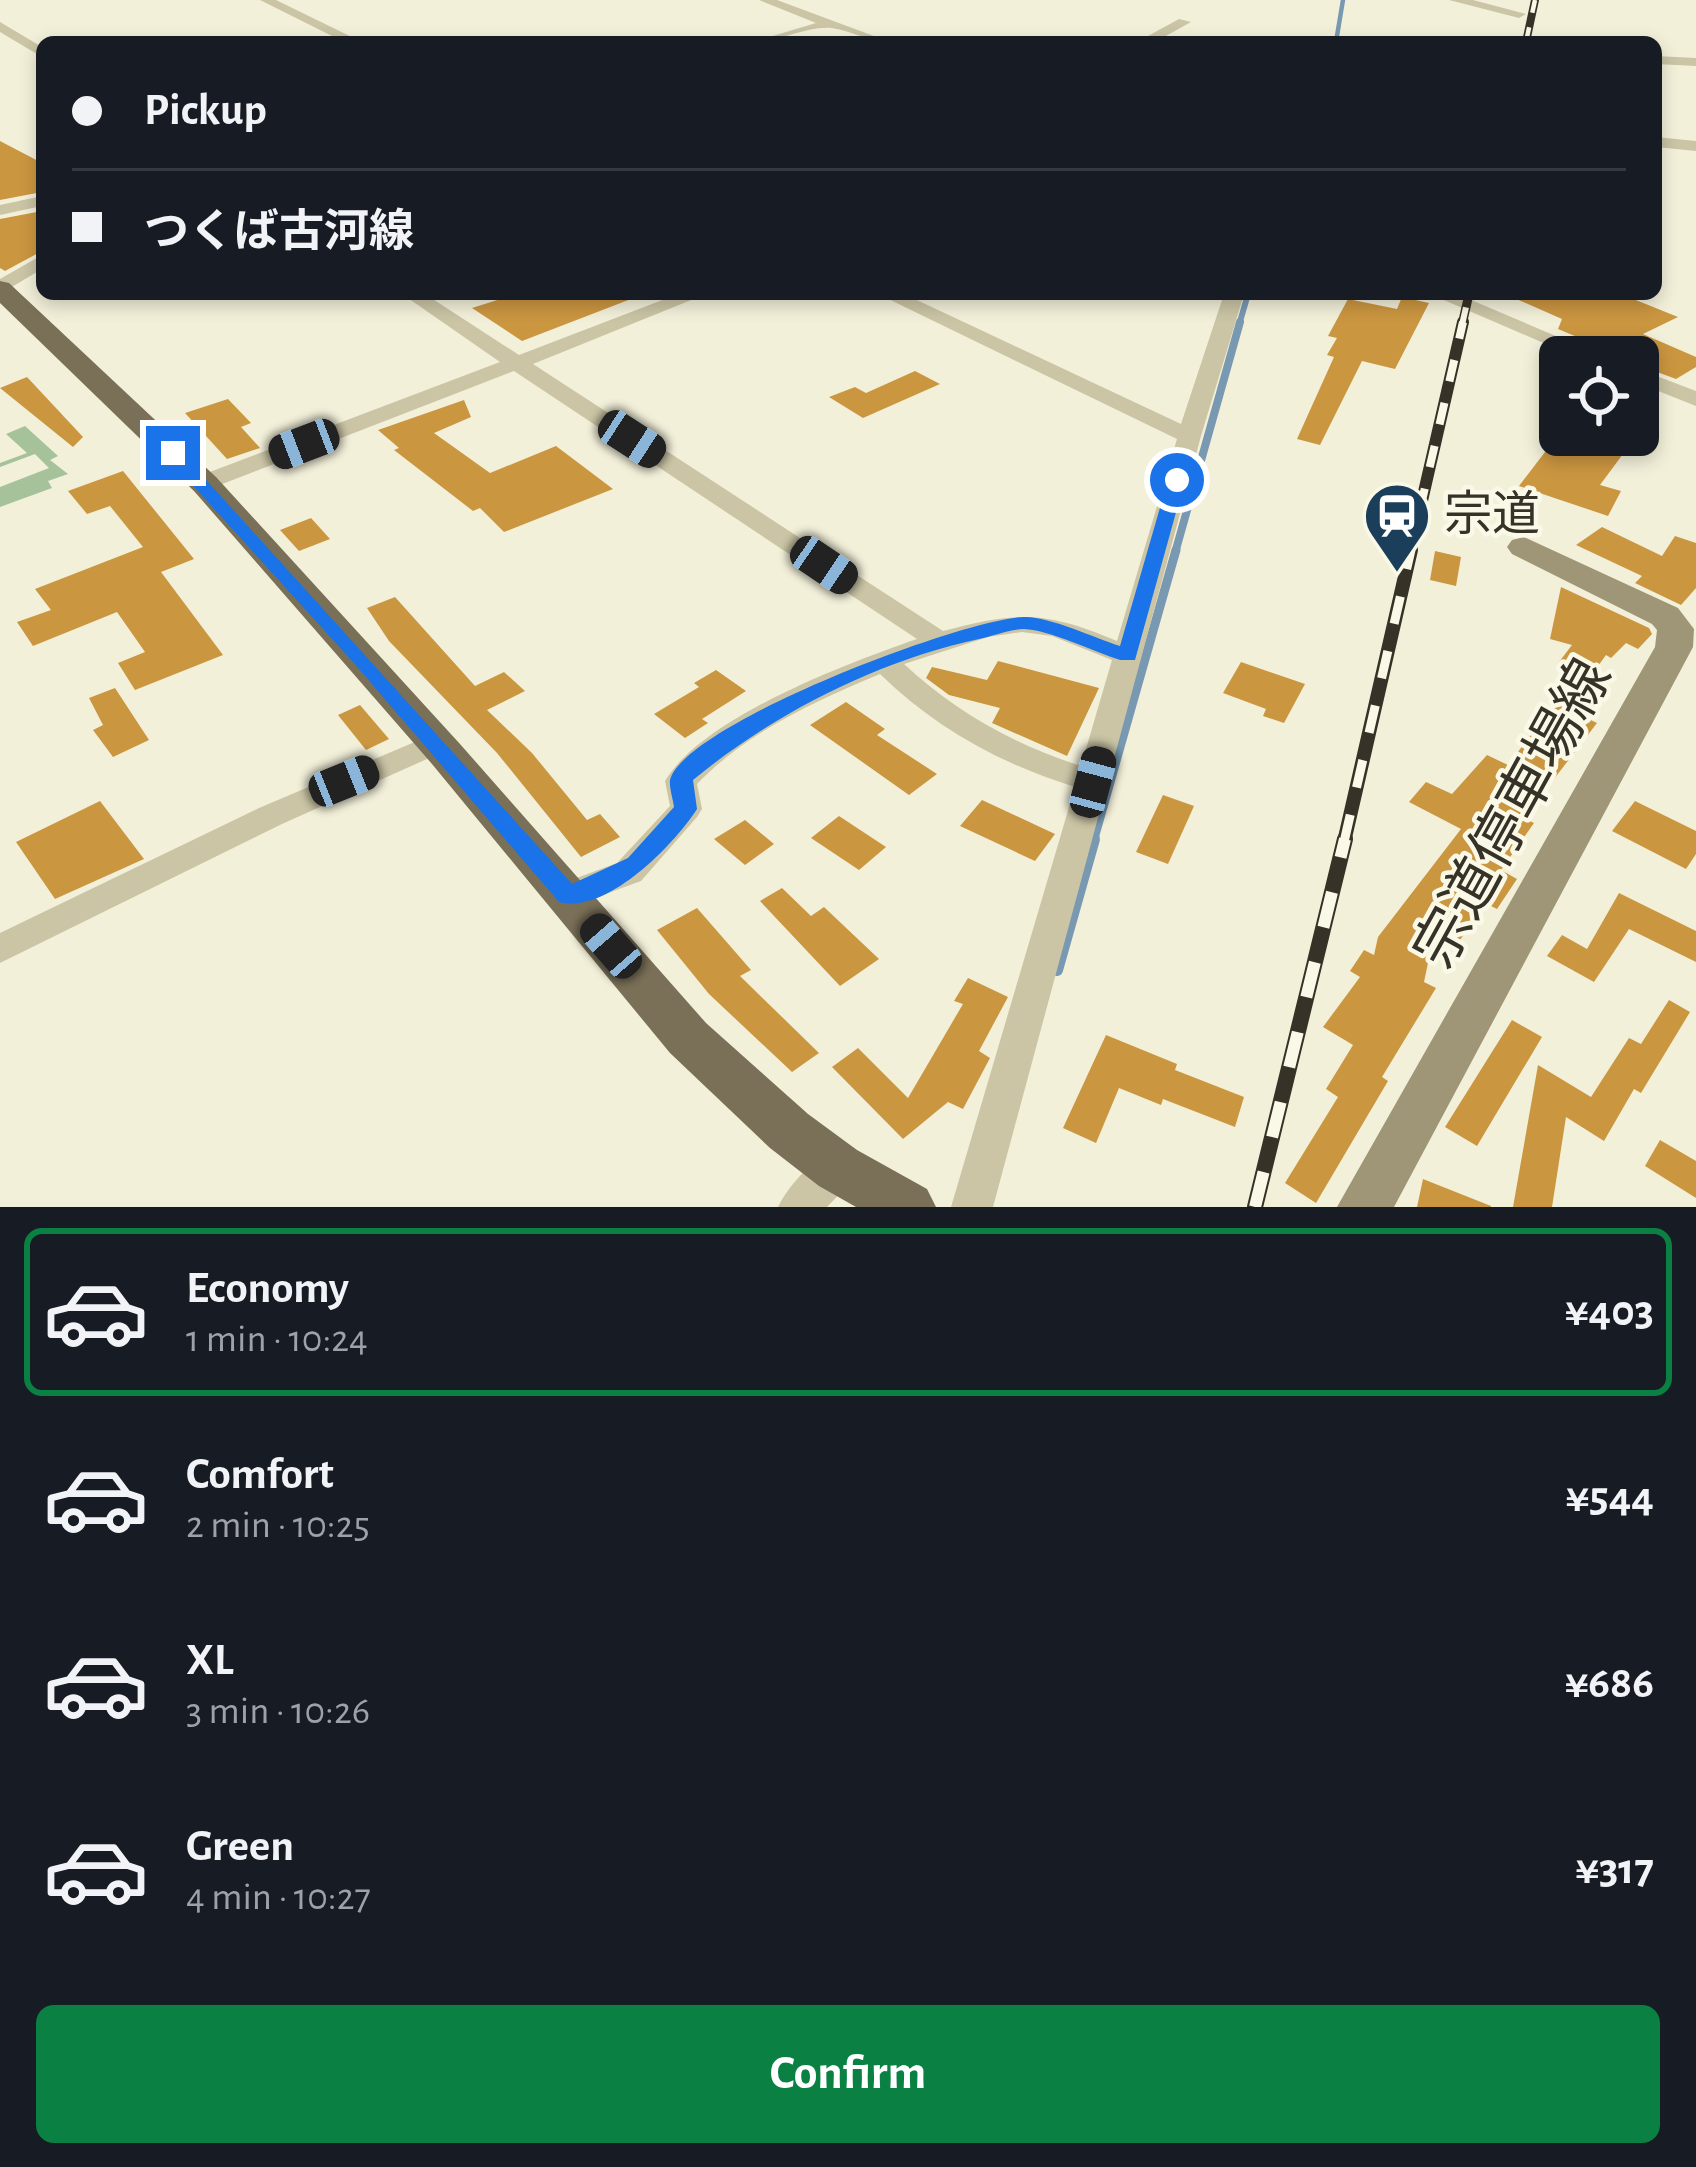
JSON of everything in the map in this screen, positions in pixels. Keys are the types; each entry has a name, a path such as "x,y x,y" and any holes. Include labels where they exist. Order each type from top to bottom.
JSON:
{"main road":[{"path":"0,288 203,483 436,743 688,1038 789,1131 838,1168 908,1207"},
{"name":"宗道停車場線","path":"1365,1207 1685,641 1666,616 1524,547"}],"street":[{"path":"266,0 342,36"},
{"path":"765,0 866,36"},
{"path":"1455,0 1519,14"},
{"path":"1156,36 1184,22"},
{"path":"782,36 829,23"},
{"path":"0,26 36,49"},
{"path":"1662,60 1696,62"},
{"path":"1662,143 1696,146"},
{"path":"0,210 36,202"},
{"path":"0,288 36,265"},
{"path":"421,300 939,641"},
{"path":"203,483 679,300"},
{"path":"901,300 1189,436"},
{"path":"972,1207 1189,436 1232,300"},
{"path":"1458,300 1544,336"},
{"path":"1659,384 1696,399"},
{"path":"567,895 606,882 636,865 686,809 681,781 712,752 750,727 884,661 939,641 1025,623 1128,656"},
{"path":"884,661 927,702 987,740 1026,760 1093,782"},
{"path":"0,949 309,795 436,743"},
{"path":"799,1207 838,1168"}],"green space":[{"path":"25,426 58,456 50,460 68,474 48,481 52,488 0,507 0,487 49,468 35,454 0,467 27,453 6,434"}],"building":[{"path":"0,141 36,160 36,193 0,200"},
{"path":"36,212 36,254 5,271 0,268 0,219"},
{"path":"497,300 628,300 522,341 472,308"},
{"path":"1347,300 1397,309 1401,300 1429,303 1395,369 1362,361 1320,445 1297,439 1334,357 1327,355 1337,338 1328,336"},
{"path":"1519,300 1636,300 1678,317 1643,334 1648,336 1575,336 1558,329 1562,319"},
{"path":"1659,341 1696,357 1696,367 1676,379 1659,373"},
{"path":"915,371 940,384 863,418 829,397 855,387 866,393"},
{"path":"27,377 83,437 73,447 0,388"},
{"path":"228,399 251,423 241,427 260,448 227,459 185,413"},
{"path":"464,400 471,417 434,433 490,473 556,446 613,489 504,532 480,508 473,511 394,450 399,448 378,430"},
{"path":"1542,456 1621,456 1600,485 1621,491 1608,516 1519,486"},
{"path":"123,471 194,559 161,572 223,655 135,690 118,663 145,652 117,612 33,646 17,622 51,610 35,589 143,547 110,506 87,514 68,491"},
{"path":"311,518 330,539 299,551 280,530"},
{"path":"1602,527 1662,556 1675,536 1696,543 1696,588 1681,605 1635,583 1642,576 1576,545"},
{"path":"1435,551 1461,557 1456,586 1430,580"},
{"path":"1561,587 1649,628 1652,634 1638,649 1626,643 1611,658 1606,655 1588,680 1556,666 1572,645 1550,639"},
{"path":"395,597 475,686 504,672 525,691 487,710 532,753 587,820 600,814 620,837 581,857 497,753 389,641 367,608"},
{"path":"998,661 1099,688 1067,756 992,723 1000,708 949,695 926,678 932,667 987,680"},
{"path":"1241,662 1305,684 1284,723 1263,716 1266,709 1223,693"},
{"path":"716,670 746,691 702,719 708,723 685,738 654,714 699,687 694,683"},
{"path":"115,688 149,740 113,757 93,730 103,725 89,698"},
{"path":"846,702 885,729 877,735 937,774 909,795 810,725"},
{"path":"1555,703 1597,723 1524,818 1534,823 1501,870 1517,879 1497,909 1485,903 1456,946 1434,934 1424,982 1436,988 1382,1077 1388,1081 1316,1203 1285,1183 1338,1097 1326,1089 1353,1045 1323,1027 1360,977 1350,971 1364,950 1374,955 1378,937 1461,829 1409,802 1426,782 1452,794 1487,755 1508,765"},
{"path":"360,705 389,739 366,750 338,715"},
{"path":"1163,795 1194,806 1168,864 1136,852"},
{"path":"982,800 1055,834 1035,861 960,826"},
{"path":"100,801 144,859 55,899 16,842"},
{"path":"1635,801 1696,831 1696,854 1686,869 1612,831"},
{"path":"839,816 886,847 859,870 811,838"},
{"path":"745,820 774,844 745,865 714,839"},
{"path":"782,888 811,916 824,907 879,959 840,986 760,901"},
{"path":"1619,893 1696,931 1696,962 1629,929 1594,982 1547,956 1562,935 1587,949"},
{"path":"697,908 751,970 740,976 819,1053 792,1072 709,994 657,930"},
{"path":"968,978 1008,997 979,1051 990,1058 963,1109 948,1102 903,1139 832,1067 858,1048 908,1098 963,1004 954,1001"},
{"path":"1669,1000 1690,1012 1641,1093 1634,1089 1604,1141 1566,1117 1552,1207 1513,1207 1538,1065 1591,1097 1629,1038 1641,1044"},
{"path":"1512,1020 1542,1037 1477,1146 1445,1127"},
{"path":"1106,1035 1177,1064 1175,1070 1244,1097 1235,1127 1119,1088 1096,1143 1063,1128"},
{"path":"1660,1140 1696,1161 1696,1198 1645,1166"},
{"path":"1423,1179 1491,1206 1491,1207 1417,1207"}],"waterway":[{"path":"1337,36 1343,0"},
{"path":"1239,325 1246,300"},
{"path":"1175,553 1240,322"},
{"path":"1093,842 1176,550"},
{"path":"1057,970 1094,839"}],"railway":[{"path":"1527,36 1535,0"},
{"path":"1462,325 1468,300"},
{"path":"1410,553 1463,322"},
{"path":"1344,842 1411,550"},
{"path":"1255,1207 1345,839"}],"place":[{"name":"宗道","path":"1397,575"}],"route":[{"path":"173,453 567,895 629,872 686,809 681,781 712,752 750,727 884,661 939,641 1025,623 1128,656 1177,480"}]}
